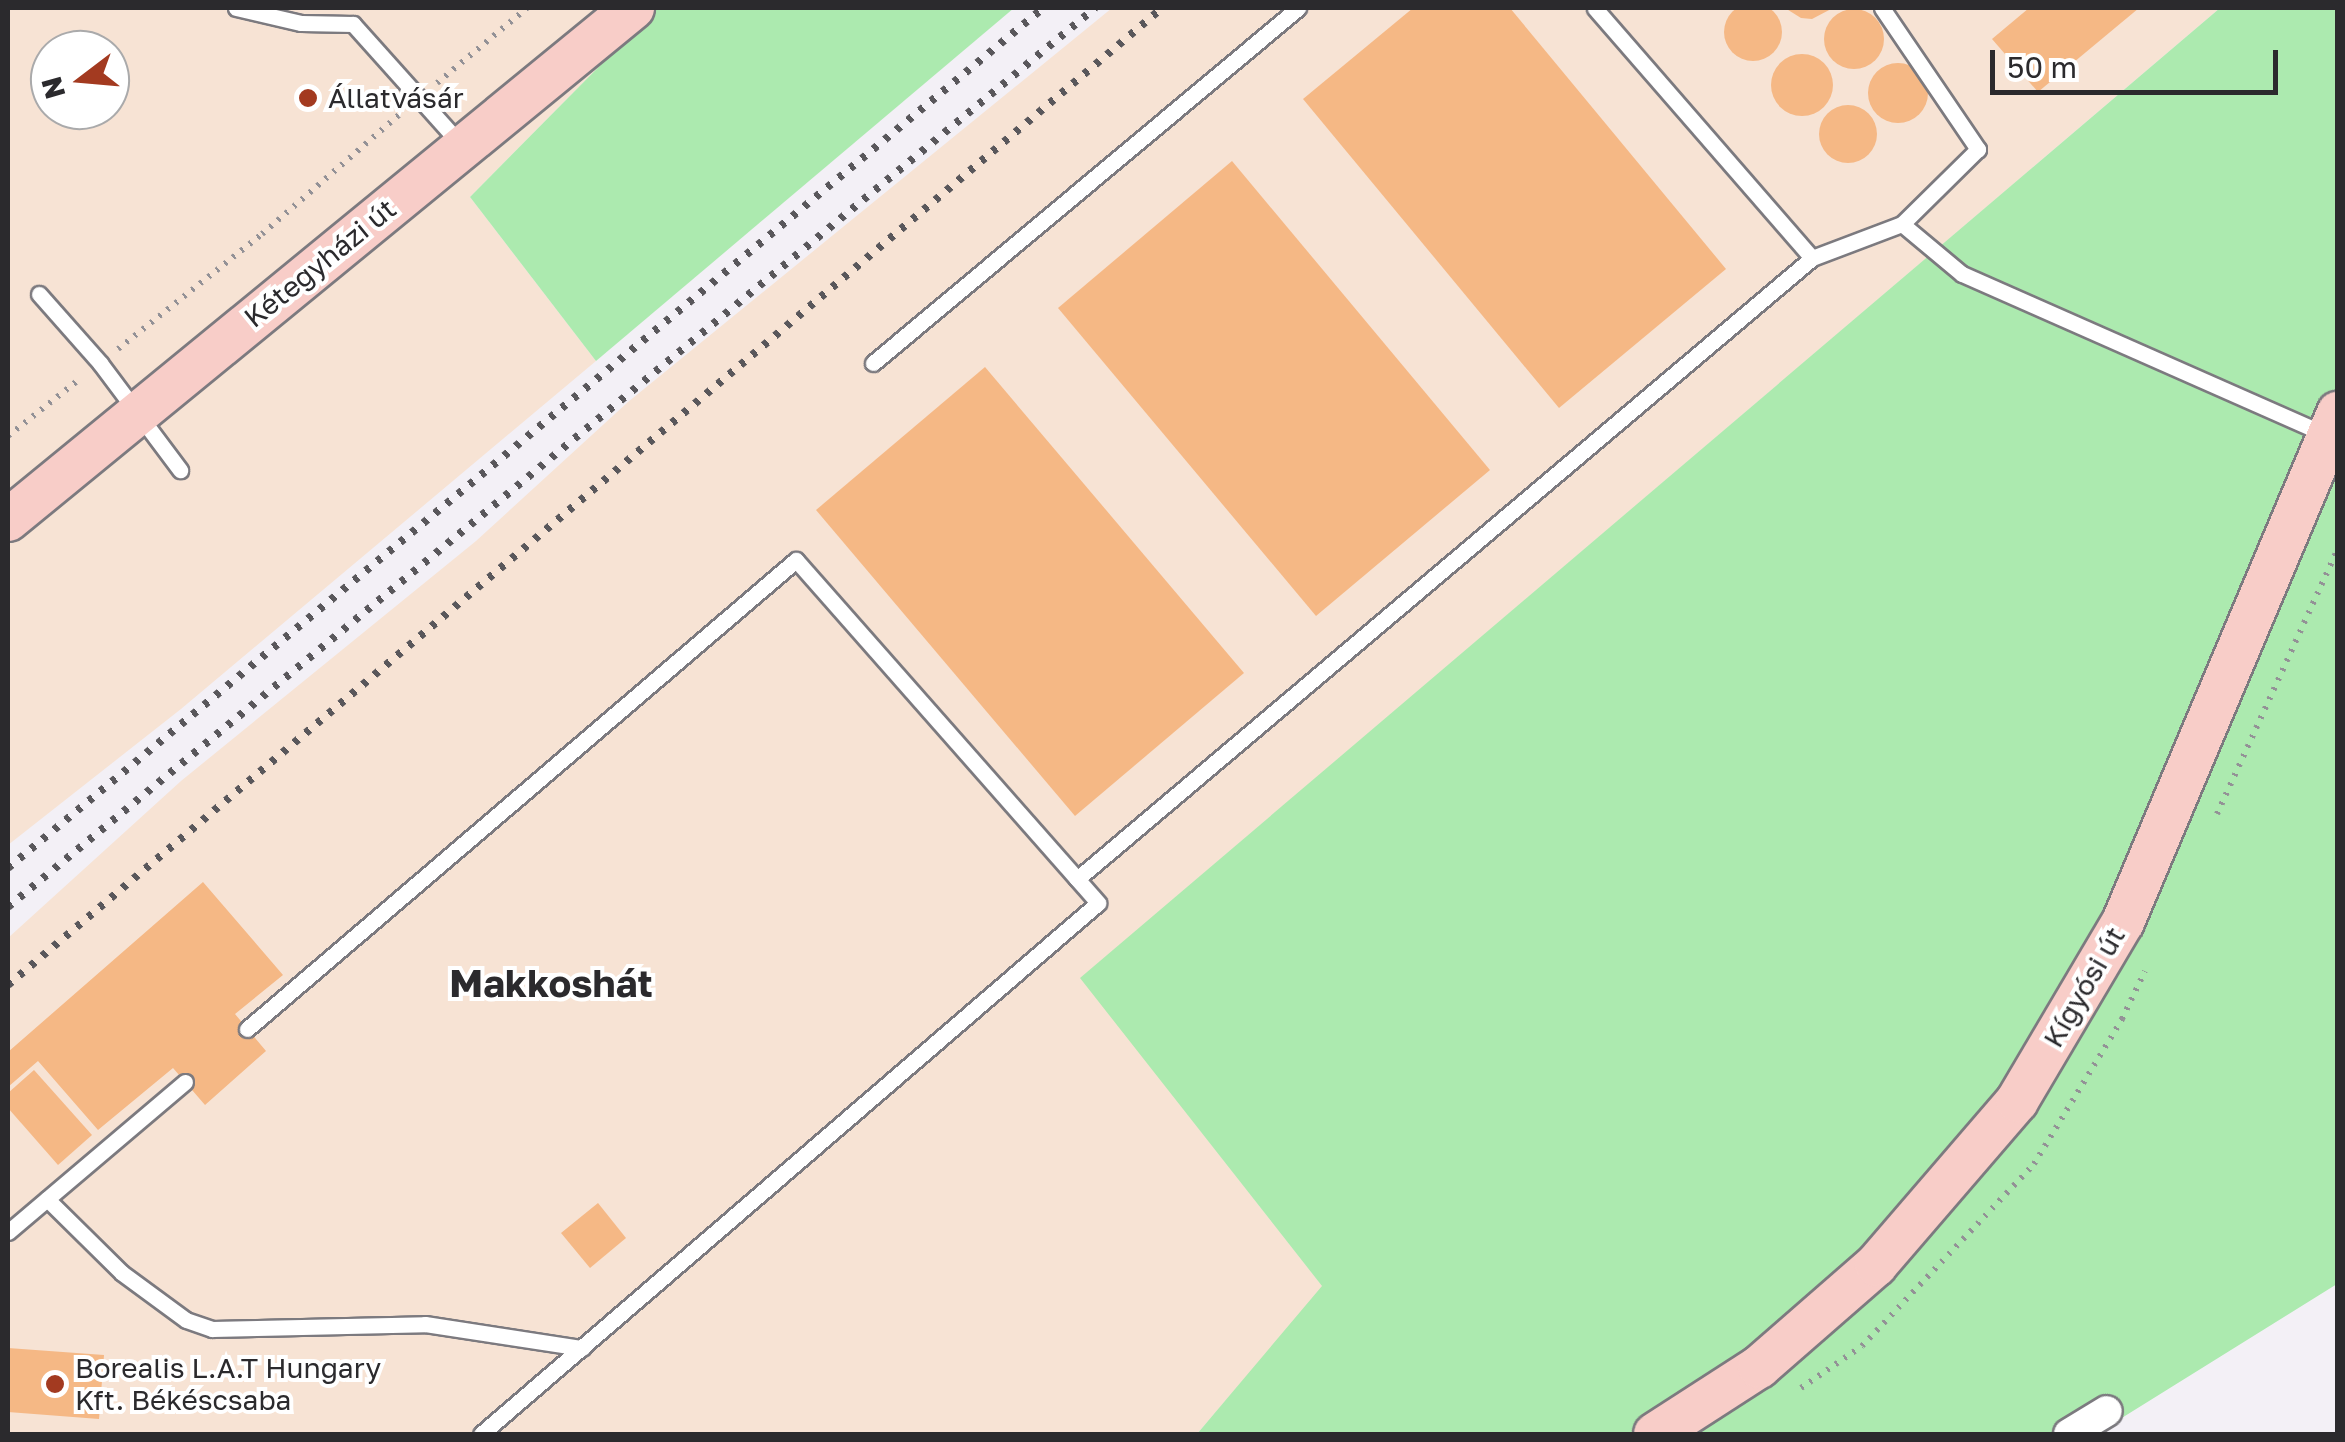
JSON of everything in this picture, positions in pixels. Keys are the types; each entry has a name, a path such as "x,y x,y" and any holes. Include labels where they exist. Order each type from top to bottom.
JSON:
{"main road":[{"name":"Kétegyházi út","path":"8,520 634,8"},
{"name":"Kígyósi út","path":"1655,1434 1759,1366 1876,1265 2018,1100 2123,922 2333,424"}],"street":[{"path":"2070,1434 2107,1411"}],"lane":[{"path":"236,8 301,23 352,24 463,148"},
{"path":"873,363 1298,8"},
{"path":"1595,8 1812,258"},
{"path":"1077,879 1812,258 1902,224 1978,150 1882,8"},
{"path":"1902,224 1962,274 2333,424"},
{"path":"39,294 100,363 134,414 180,470"},
{"path":"247,1029 796,560 1098,903 481,1434"},
{"path":"8,1232 184,1082"},
{"path":"47,1199 122,1273 186,1320 212,1328 425,1324 582,1348"}],"path":[{"path":"8,436 262,234 527,8"}],"shaded area":[{"path":"8,8 657,8 470,197 596,361 181,709 8,845"},
{"path":"1112,8 2220,8 1081,978 1323,1287 1197,1434 8,1434 8,938 181,781 476,541 628,402"}],"green space":[{"path":"657,8 1014,8 596,361 470,197"},
{"path":"2220,8 2337,8 2337,1284 2096,1434 1197,1434 1322,1286 1080,978"}],"building":[{"path":"1753,3 1773,12 1782,32 1773,52 1753,61 1733,52 1724,32 1733,12"},
{"path":"1413,8 1510,8 1726,269 1559,408 1303,99"},
{"path":"1785,8 1833,8 1812,19 1801,18"},
{"path":"2029,8 2139,8 2038,92 1992,39"},
{"path":"1854,9 1875,18 1884,39 1875,60 1854,69 1833,60 1824,39 1833,18"},
{"path":"1802,54 1824,63 1833,85 1824,107 1802,116 1780,107 1771,85 1780,63"},
{"path":"1898,63 1919,72 1928,93 1919,114 1898,123 1877,114 1868,93 1877,72"},
{"path":"1848,105 1869,113 1877,134 1869,155 1848,163 1827,155 1819,134 1827,113"},
{"path":"1232,161 1490,470 1316,616 1058,308"},
{"path":"985,367 1244,673 1075,816 816,510"},
{"path":"203,882 283,975 235,1014 266,1051 205,1105 173,1068 98,1130 38,1061 8,1087 8,1052"},
{"path":"34,1070 92,1135 58,1165 8,1108 8,1093"},
{"path":"598,1203 626,1238 590,1268 561,1233"},
{"name":"Borealis L.A.T Hungary Kft. Békéscsaba","path":"8,1348 104,1355 99,1419 8,1412"}],"railway":[{"path":"8,868 1043,8"},
{"path":"8,907 1095,8"},
{"path":"8,985 1162,8"}],"place":[{"name":"Állatvásár","path":"308,98"},
{"name":"Borealis L.A.T Hungary Kft. Békéscsaba","path":"55,1384"}],"district":[{"name":"Makkoshát","path":"551,983"}]}
